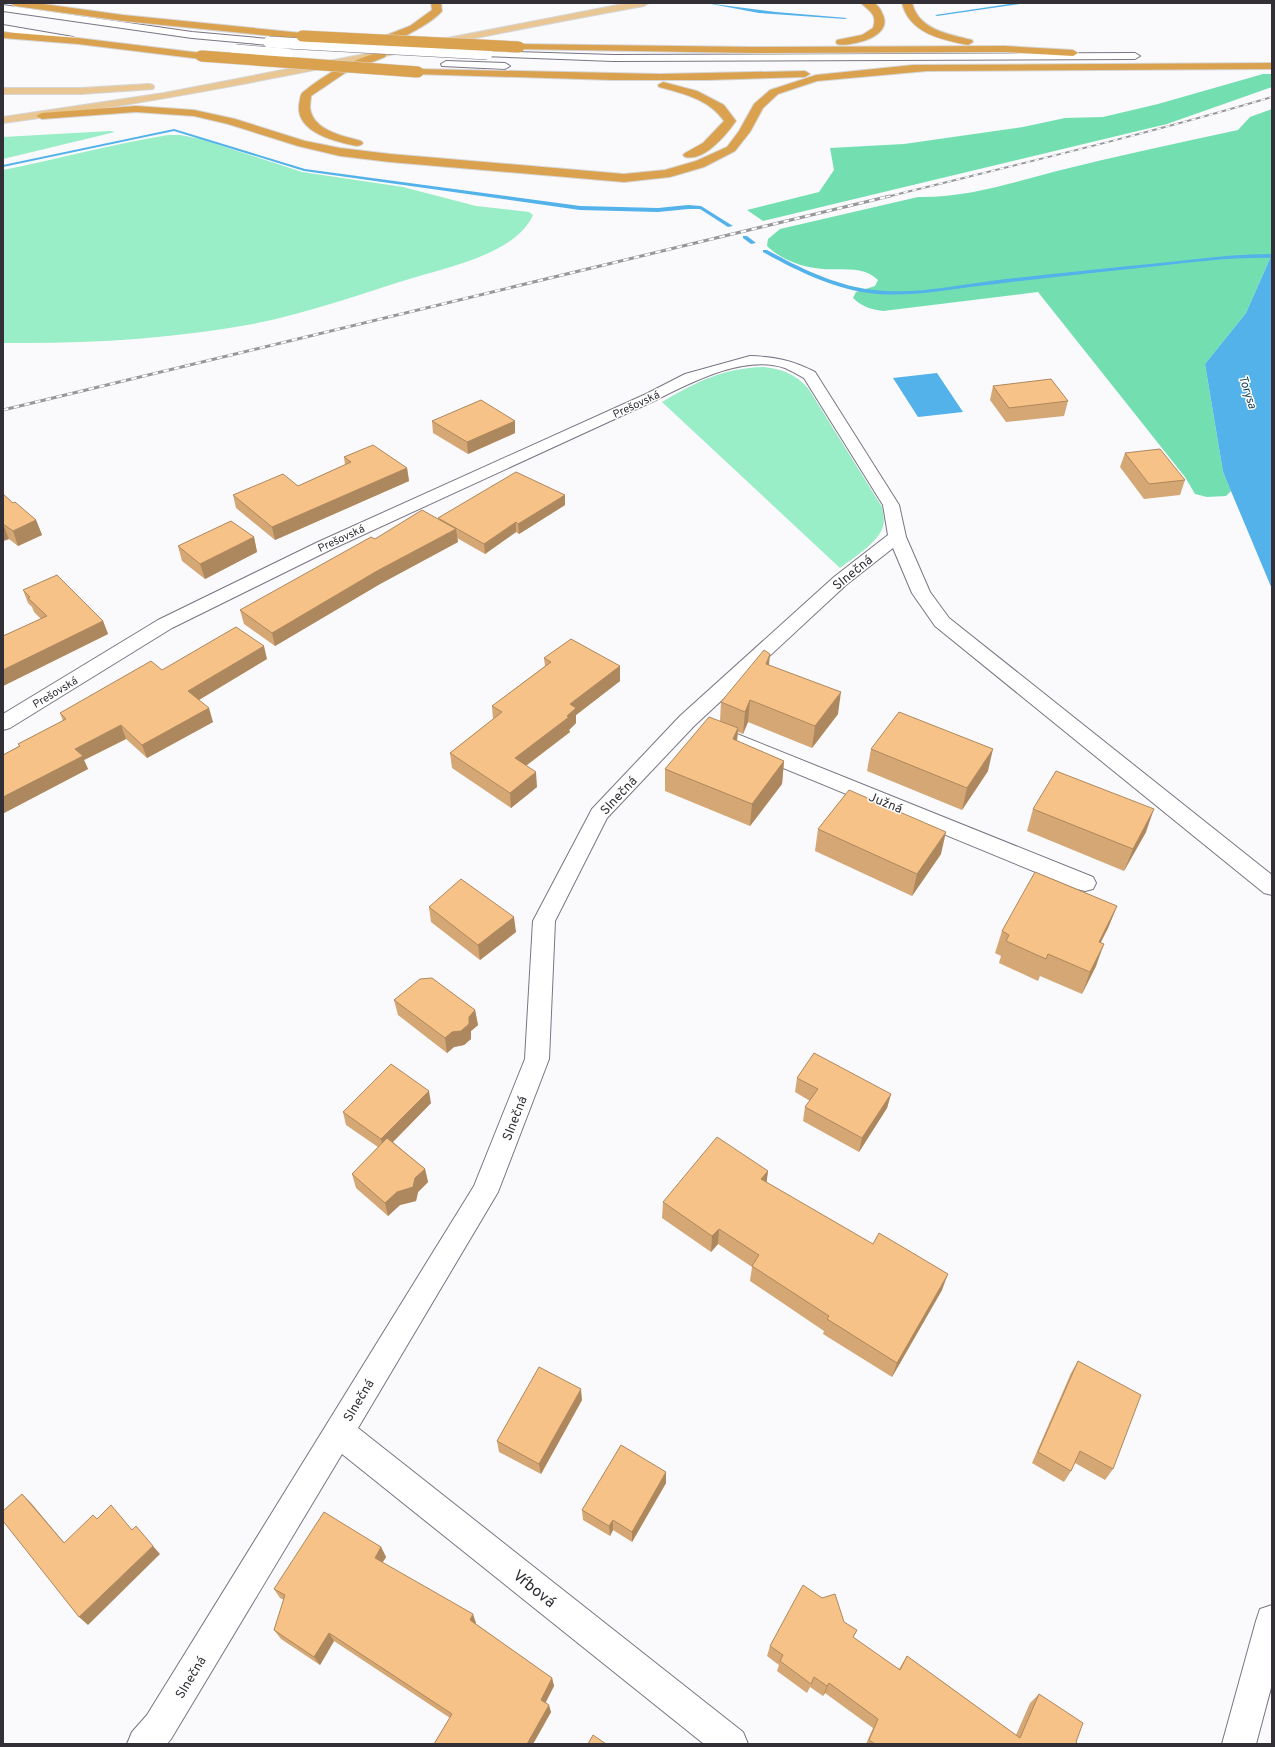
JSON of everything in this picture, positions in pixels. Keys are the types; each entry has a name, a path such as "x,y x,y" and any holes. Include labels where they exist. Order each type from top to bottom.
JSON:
{"highway":[{"path":"15,3 124,18 302,36 519,46 753,50 1005,49 1135,56 1272,56"},
{"path":"365,46 409,31 428,21 436,11 436,3"},
{"path":"753,50 842,42 870,35 880,24 880,16 877,11 866,3"},
{"path":"907,3 910,15 927,29 955,40 1005,49"},
{"path":"3,35 78,41 201,56 277,63 418,72 608,78 742,77 927,68 1272,66"},
{"path":"381,56 348,66 323,81 306,95 305,111 310,123 336,138 381,148 568,166 622,166"},
{"path":"42,116 136,109 194,112 231,120 302,144 340,152 390,158 624,178 666,174 700,164 731,149 744,132 758,106 774,92 794,84 816,78 927,68"},
{"path":"608,78 660,84 693,93 720,107 730,121 718,138 696,153 681,157"}],"main road":[{"path":"3,120 42,116 232,86 381,56 531,23 644,3"},
{"path":"3,110 132,93 232,76 435,32"},
{"path":"172,84 232,76"},
{"path":"3,91 81,91 158,86"}],"street":[{"path":"3,8 192,35 269,42 487,54 629,58 1135,56"},
{"path":"3,20 117,36 236,50 446,64 606,68 927,68"},
{"path":"3,28 78,41"},
{"name":"Prešovská","path":"3,724 165,624 324,546 652,398 690,377 750,360 772,361 790,365 810,375 891,505 897,537 920,593 942,622 1272,887"},
{"name":"Slnečná","path":"144,1744 159,1727 485,1192 537,1059 544,921 599,814 687,721 840,581 897,537"},
{"name":"Južná","path":"687,721 1085,883"},
{"name":"Vŕbová","path":"339,1432 731,1744"},
{"path":"1240,1744 1272,1621"}],"green space":[{"path":"1263,74 1272,74 1272,87 1167,124 763,221 747,210 819,192 834,170 830,148 904,144 1023,127 1065,118 1103,117 1158,104"},
{"path":"1272,109 1272,254 1246,313 1205,364 1223,472 1231,491 1226,496 1207,497 1195,494 1185,477 1038,292 883,311 860,304 853,298 856,292 875,286 878,280 872,275 857,270 809,267 783,258 767,246 768,239 780,229 918,197 954,195 988,189 1102,160 1238,130 1250,117"},
{"path":"110,131 115,132 3,159 3,137"},
{"path":"168,135 180,135 201,139 302,172 403,187 476,206 529,212 533,215 525,228 513,239 482,256 448,268 295,314 253,324 160,337 66,343 3,343 3,170"},
{"path":"764,367 777,369 788,373 808,388 882,507 884,521 881,532 877,538 840,568 662,402 710,377 736,370"}],"water":[{"name":"Torysa","path":"1272,254 1272,589 1223,472 1205,364 1246,313"},
{"path":"937,373 963,412 918,417 893,378"}],"building":[{"path":"1051,379 1068,401 1009,408 993,386"},
{"path":"481,400 515,421 467,442 432,421"},
{"path":"373,445 407,468 272,527 233,495 283,474 298,486 351,462 344,457"},
{"path":"1160,449 1185,480 1149,484 1125,453"},
{"path":"516,472 565,495 518,524 516,522 484,544 438,518"},
{"path":"3,494 36,520 13,531 3,524"},
{"path":"422,510 456,529 377,571 272,633 240,610 371,537 375,539"},
{"path":"231,521 254,537 200,564 178,546"},
{"path":"57,575 103,621 3,670 3,636 47,616 28,598 30,597 23,590"},
{"path":"236,627 264,646 188,691 209,708 142,745 121,725 75,749 83,756 3,797 3,755 20,746 18,744 66,719 60,713 151,661 162,670"},
{"path":"571,639 620,666 570,704 576,708 567,716 569,717 515,758 536,772 510,793 450,753 502,712 492,706 551,662 544,658"},
{"path":"764,650 770,654 766,664 841,692 815,726 750,700 745,712 721,702"},
{"path":"899,712 993,749 967,788 871,749"},
{"path":"709,717 738,728 733,739 784,761 752,804 665,769"},
{"path":"1056,771 1154,809 1133,849 1033,809"},
{"path":"849,790 946,832 917,874 818,829"},
{"path":"1035,872 1117,906 1099,942 1104,944 1090,972 1048,954 1046,959 1006,941 1009,935 1002,931"},
{"path":"461,879 514,917 478,945 429,907"},
{"path":"432,978 475,1010 469,1017 469,1024 461,1031 452,1032 445,1038 394,1000 420,979"},
{"path":"814,1053 891,1094 862,1138 805,1107 818,1089 797,1078"},
{"path":"391,1064 429,1091 381,1139 343,1112"},
{"path":"717,1137 768,1171 761,1179 873,1244 879,1233 948,1274 897,1363 827,1319 829,1316 752,1266 759,1255 719,1229 712,1236 663,1202"},
{"path":"387,1138 425,1169 415,1178 413,1187 397,1192 385,1203 352,1174"},
{"path":"1078,1361 1141,1395 1113,1469 1080,1451 1071,1471 1038,1452"},
{"path":"539,1367 581,1389 539,1464 497,1441"},
{"path":"621,1445 666,1472 632,1532 613,1520 609,1526 582,1510"},
{"path":"22,1494 64,1543 93,1515 97,1519 111,1505 132,1530 136,1526 153,1546 79,1617 3,1521 3,1511"},
{"path":"324,1512 381,1547 375,1558 473,1614 470,1620 552,1678 541,1700 549,1705 527,1744 434,1744 452,1714 329,1633 314,1657 274,1630 285,1595 274,1589"},
{"path":"803,1585 822,1598 835,1594 844,1622 857,1630 853,1637 900,1670 907,1656 1020,1738 1039,1694 1083,1723 1076,1742 1078,1744 875,1744 869,1740 878,1719 829,1683 827,1686 814,1677 811,1684 780,1661 783,1655 770,1646"},
{"path":"593,1735 606,1744 588,1744"}],"waterway":[{"path":"708,3 776,14 845,18"},
{"path":"937,15 1025,3"},
{"path":"3,166 174,130 304,170 580,208 658,210 688,207 701,208 730,226"},
{"path":"745,237 753,243"},
{"path":"765,251 790,264 848,287 890,293 935,290 1039,277 1222,258 1272,256"}],"railway":[{"path":"886,197 1128,137 1272,97"},
{"path":"3,410 890,196"}]}
